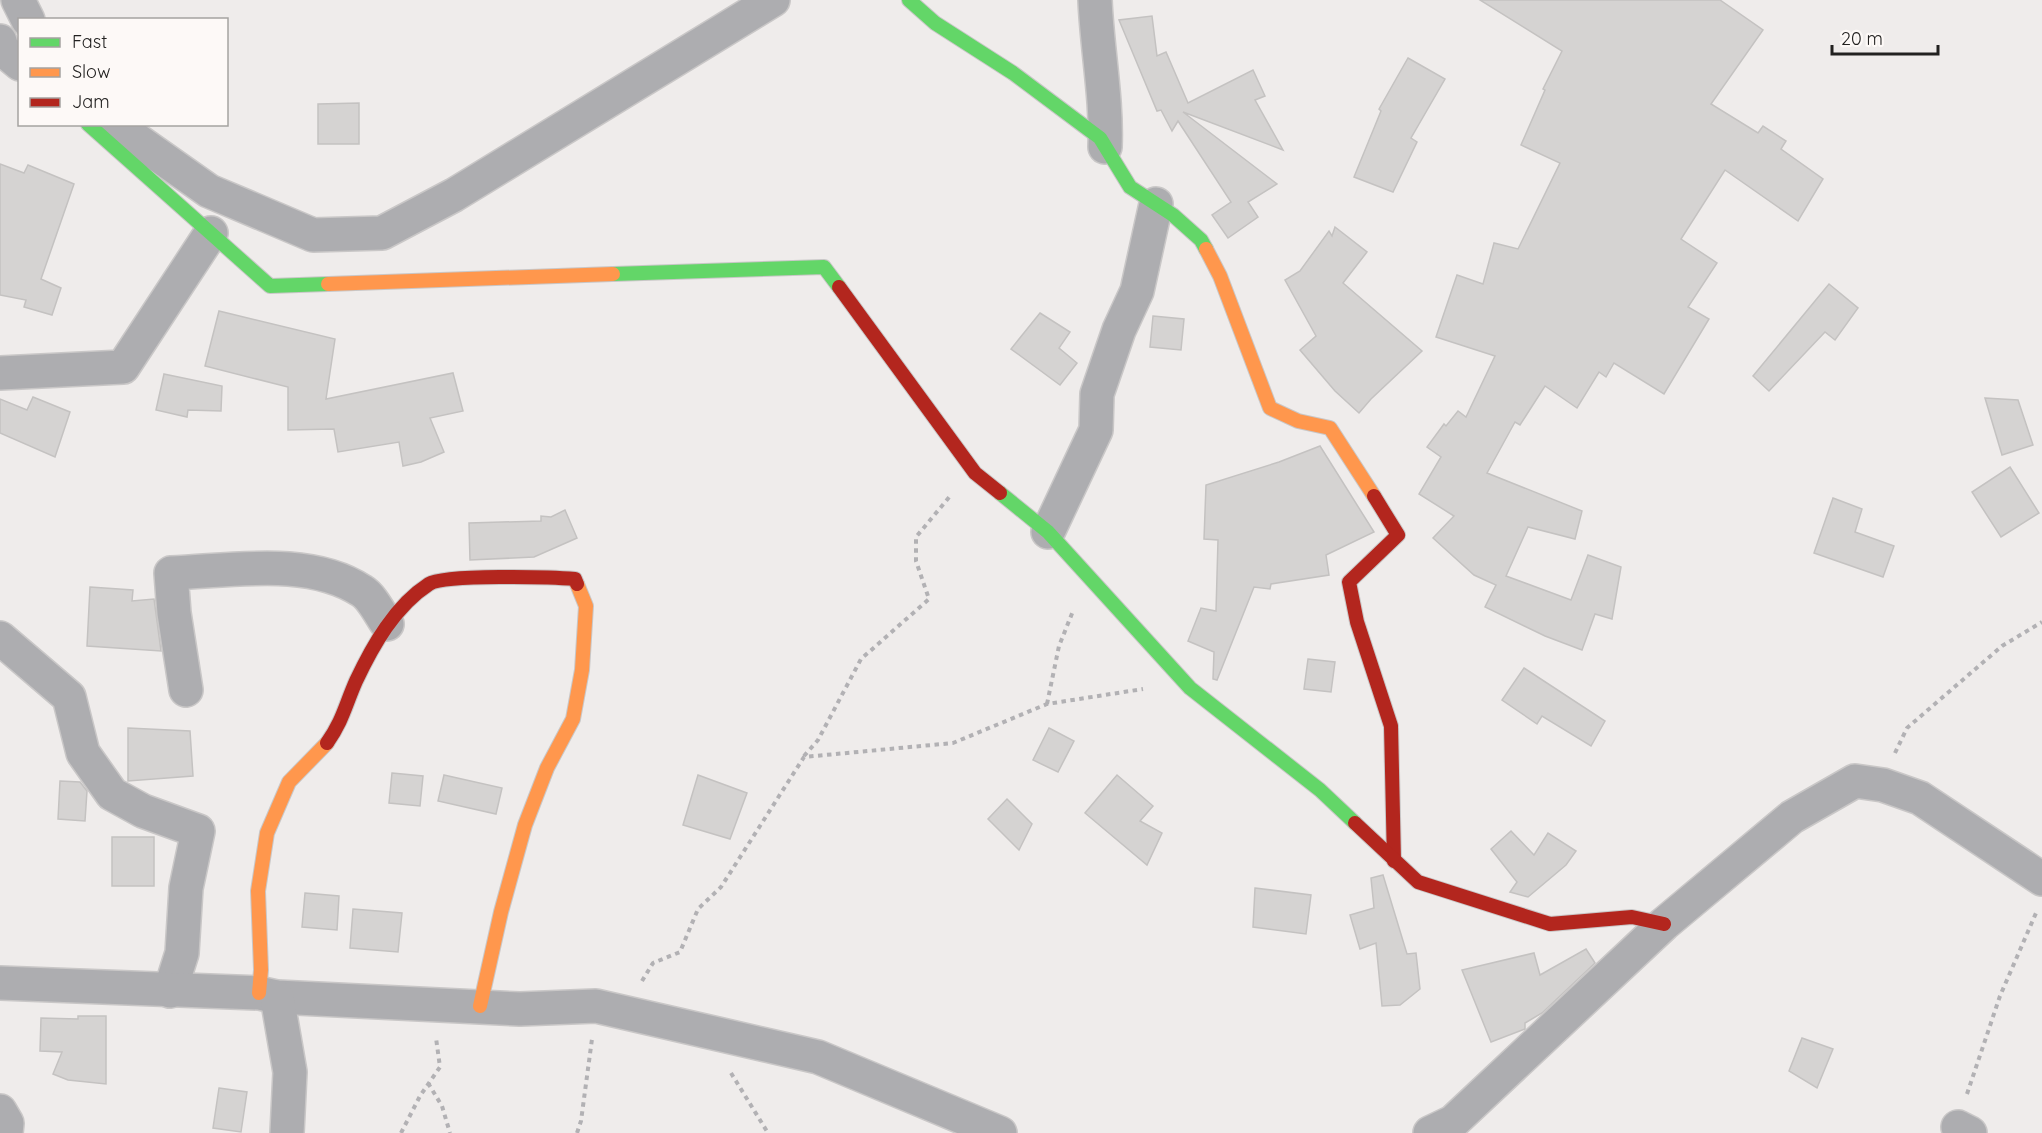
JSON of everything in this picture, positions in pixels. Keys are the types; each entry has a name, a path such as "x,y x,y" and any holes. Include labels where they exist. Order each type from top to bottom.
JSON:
{"street":[{"path":"18,0 27,18"},
{"path":"117,126 209,191 313,235 381,233 454,195 773,0"},
{"path":"909,0 935,23 1013,73 1100,138 1130,187 1156,204 1201,240 1220,276 1270,408 1299,421 1330,428 1350,455 1398,535 1349,582 1357,622 1391,726 1394,861"},
{"path":"1095,0 1098,55 1107,110 1105,147"},
{"path":"0,41 2,49 18,62"},
{"path":"90,126 270,286 824,267 975,472 1048,532 1086,577 1190,688 1320,790 1418,882 1550,924 1632,917 1665,924"},
{"path":"1048,532 1096,430 1097,394 1119,330 1137,291 1156,204"},
{"path":"0,373 123,367 210,232"},
{"path":"186,690 174,613 171,573 273,569 323,573 364,591 387,624"},
{"path":"287,1133 290,1072 261,970 258,891 267,833 289,782 320,753 343,719 356,682 387,624 431,582 529,575 575,579 586,606 582,670 573,719 547,768 525,825 501,912 480,1006"},
{"path":"0,638 69,697 83,753 112,794 144,811 198,831 186,888 182,953 170,991"},
{"path":"1444,1129 1665,924 1792,818 1855,781 1883,785 1920,798 2040,894"},
{"path":"0,983 520,1009 596,1006 818,1058 1000,1133"},
{"path":"0,1111 7,1123 6,1133"}],"path":[{"path":"634,1014 642,982 653,963 680,952 698,909 721,887 804,757 818,740 861,660 929,599 916,561 916,537 941,504 975,472"},
{"path":"1047,704 1059,646 1086,577"},
{"path":"1883,785 1907,728 2002,646 2042,622"},
{"path":"804,757 953,743 1047,704 1129,689 1190,688"},
{"path":"1964,1130 2000,996 2040,894"},
{"path":"401,1133 428,1083 440,1067 432,1005"},
{"path":"577,1133 581,1121 596,1006"},
{"path":"699,1029 743,1089 768,1133"},
{"path":"428,1083 442,1106 450,1133"}],"building":[{"path":"1480,0 1720,0 1763,30 1711,104 1758,133 1763,126 1786,141 1781,149 1823,179 1798,221 1725,170 1681,239 1717,263 1688,307 1709,319 1664,394 1614,363 1606,377 1599,372 1577,408 1545,386 1520,425 1515,422 1487,473 1582,511 1575,539 1528,527 1506,576 1571,600 1588,555 1621,567 1612,619 1595,614 1582,650 1545,636 1485,607 1496,585 1474,575 1433,538 1454,516 1419,494 1441,457 1427,447 1444,424 1446,426 1458,411 1466,417 1495,356 1436,337 1457,275 1483,284 1494,243 1518,249 1560,163 1521,145 1545,90 1543,89 1562,51"},
{"path":"1152,16 1157,56 1166,52 1188,103 1253,70 1265,96 1255,100 1283,150 1183,112 1277,184 1248,202 1258,217 1228,238 1212,215 1231,202 1178,121 1172,131 1161,110 1157,111 1119,20"},
{"path":"1408,58 1445,79 1411,138 1417,142 1393,192 1354,177 1381,111 1379,109"},
{"path":"359,103 359,144 318,144 318,104"},
{"path":"0,164 24,173 28,165 74,184 41,279 61,288 52,315 24,307 26,300 0,295"},
{"path":"1335,227 1367,252 1343,283 1422,351 1359,413 1335,391 1300,350 1316,336 1285,280 1300,271 1329,231 1332,236"},
{"path":"1829,284 1858,308 1835,340 1825,332 1769,391 1753,376"},
{"path":"219,311 335,339 326,399 453,373 463,411 430,418 444,452 421,462 403,466 399,442 338,452 334,429 288,430 288,387 205,366"},
{"path":"1040,313 1070,332 1059,348 1077,363 1060,385 1011,349"},
{"path":"1153,316 1184,319 1181,350 1150,347"},
{"path":"164,374 222,386 221,411 188,410 187,417 156,410"},
{"path":"33,397 70,412 55,457 0,433 0,399 27,410"},
{"path":"1985,398 2018,400 2033,445 2002,455"},
{"path":"1320,446 1374,532 1326,555 1329,575 1271,584 1270,589 1254,587 1217,680 1213,679 1214,652 1188,641 1201,608 1216,611 1218,540 1204,539 1206,485 1279,462"},
{"path":"2010,467 2039,513 2001,537 1972,492"},
{"path":"1833,498 1862,509 1855,532 1894,546 1883,577 1814,553"},
{"path":"565,510 577,538 534,557 470,560 469,523 541,521 541,516 551,517"},
{"path":"90,587 133,590 132,601 154,599 161,651 87,646"},
{"path":"1308,659 1335,662 1331,692 1304,689"},
{"path":"1524,668 1605,721 1591,746 1542,716 1537,724 1502,700"},
{"path":"128,728 190,731 193,776 128,781"},
{"path":"1049,728 1074,741 1058,772 1033,760"},
{"path":"392,773 423,776 420,806 389,803"},
{"path":"444,775 502,788 496,814 438,801"},
{"path":"698,775 747,793 730,839 683,825"},
{"path":"1117,775 1153,806 1140,821 1162,833 1147,865 1085,813"},
{"path":"60,781 80,782 87,791 85,821 58,819"},
{"path":"1007,799 1032,824 1019,850 988,819"},
{"path":"1511,831 1534,855 1548,833 1576,851 1566,865 1528,897 1510,892 1517,882 1491,849"},
{"path":"112,837 154,837 154,886 112,886"},
{"path":"1383,875 1407,954 1416,953 1420,989 1400,1005 1382,1006 1376,943 1360,949 1350,915 1374,908 1371,878"},
{"path":"1255,888 1311,895 1306,934 1253,927"},
{"path":"305,893 339,896 337,930 302,927"},
{"path":"353,909 402,913 398,952 350,948"},
{"path":"1586,949 1595,963 1542,1013 1525,1023 1525,1029 1491,1042 1462,970 1534,953 1540,975"},
{"path":"78,1016 106,1016 106,1084 68,1080 53,1074 62,1052 40,1051 41,1018 78,1019"},
{"path":"1802,1038 1833,1049 1817,1088 1789,1071"},
{"path":"219,1088 247,1092 241,1132 213,1128"}],"traffic: fast":[{"path":"909,0 935,23 1013,73 1100,138 1130,187 1173,215 1201,240 1206,249"},
{"path":"90,126 270,286 328,284"},
{"path":"613,274 824,267 839,287"},
{"path":"1000,493 1048,532 1190,688 1320,790 1355,823"}],"traffic: slow":[{"path":"1206,249 1220,276 1270,408 1298,421 1330,428 1374,496"},
{"path":"328,284 613,274"},
{"path":"480,1006 501,912 525,825 547,768 573,719 582,670 586,606 577,584"},
{"path":"259,993 261,970 258,891 267,833 289,782 327,743"}],"traffic: jam":[{"path":"839,287 975,473 1000,493"},
{"path":"1374,496 1398,535 1349,582 1357,622 1391,726 1394,861"},
{"path":"327,743 337,727 356,681 386,627 406,603 429,584 455,579 499,577 575,579 577,584"},
{"path":"1355,823 1418,882 1550,924 1632,917 1664,924"}]}
